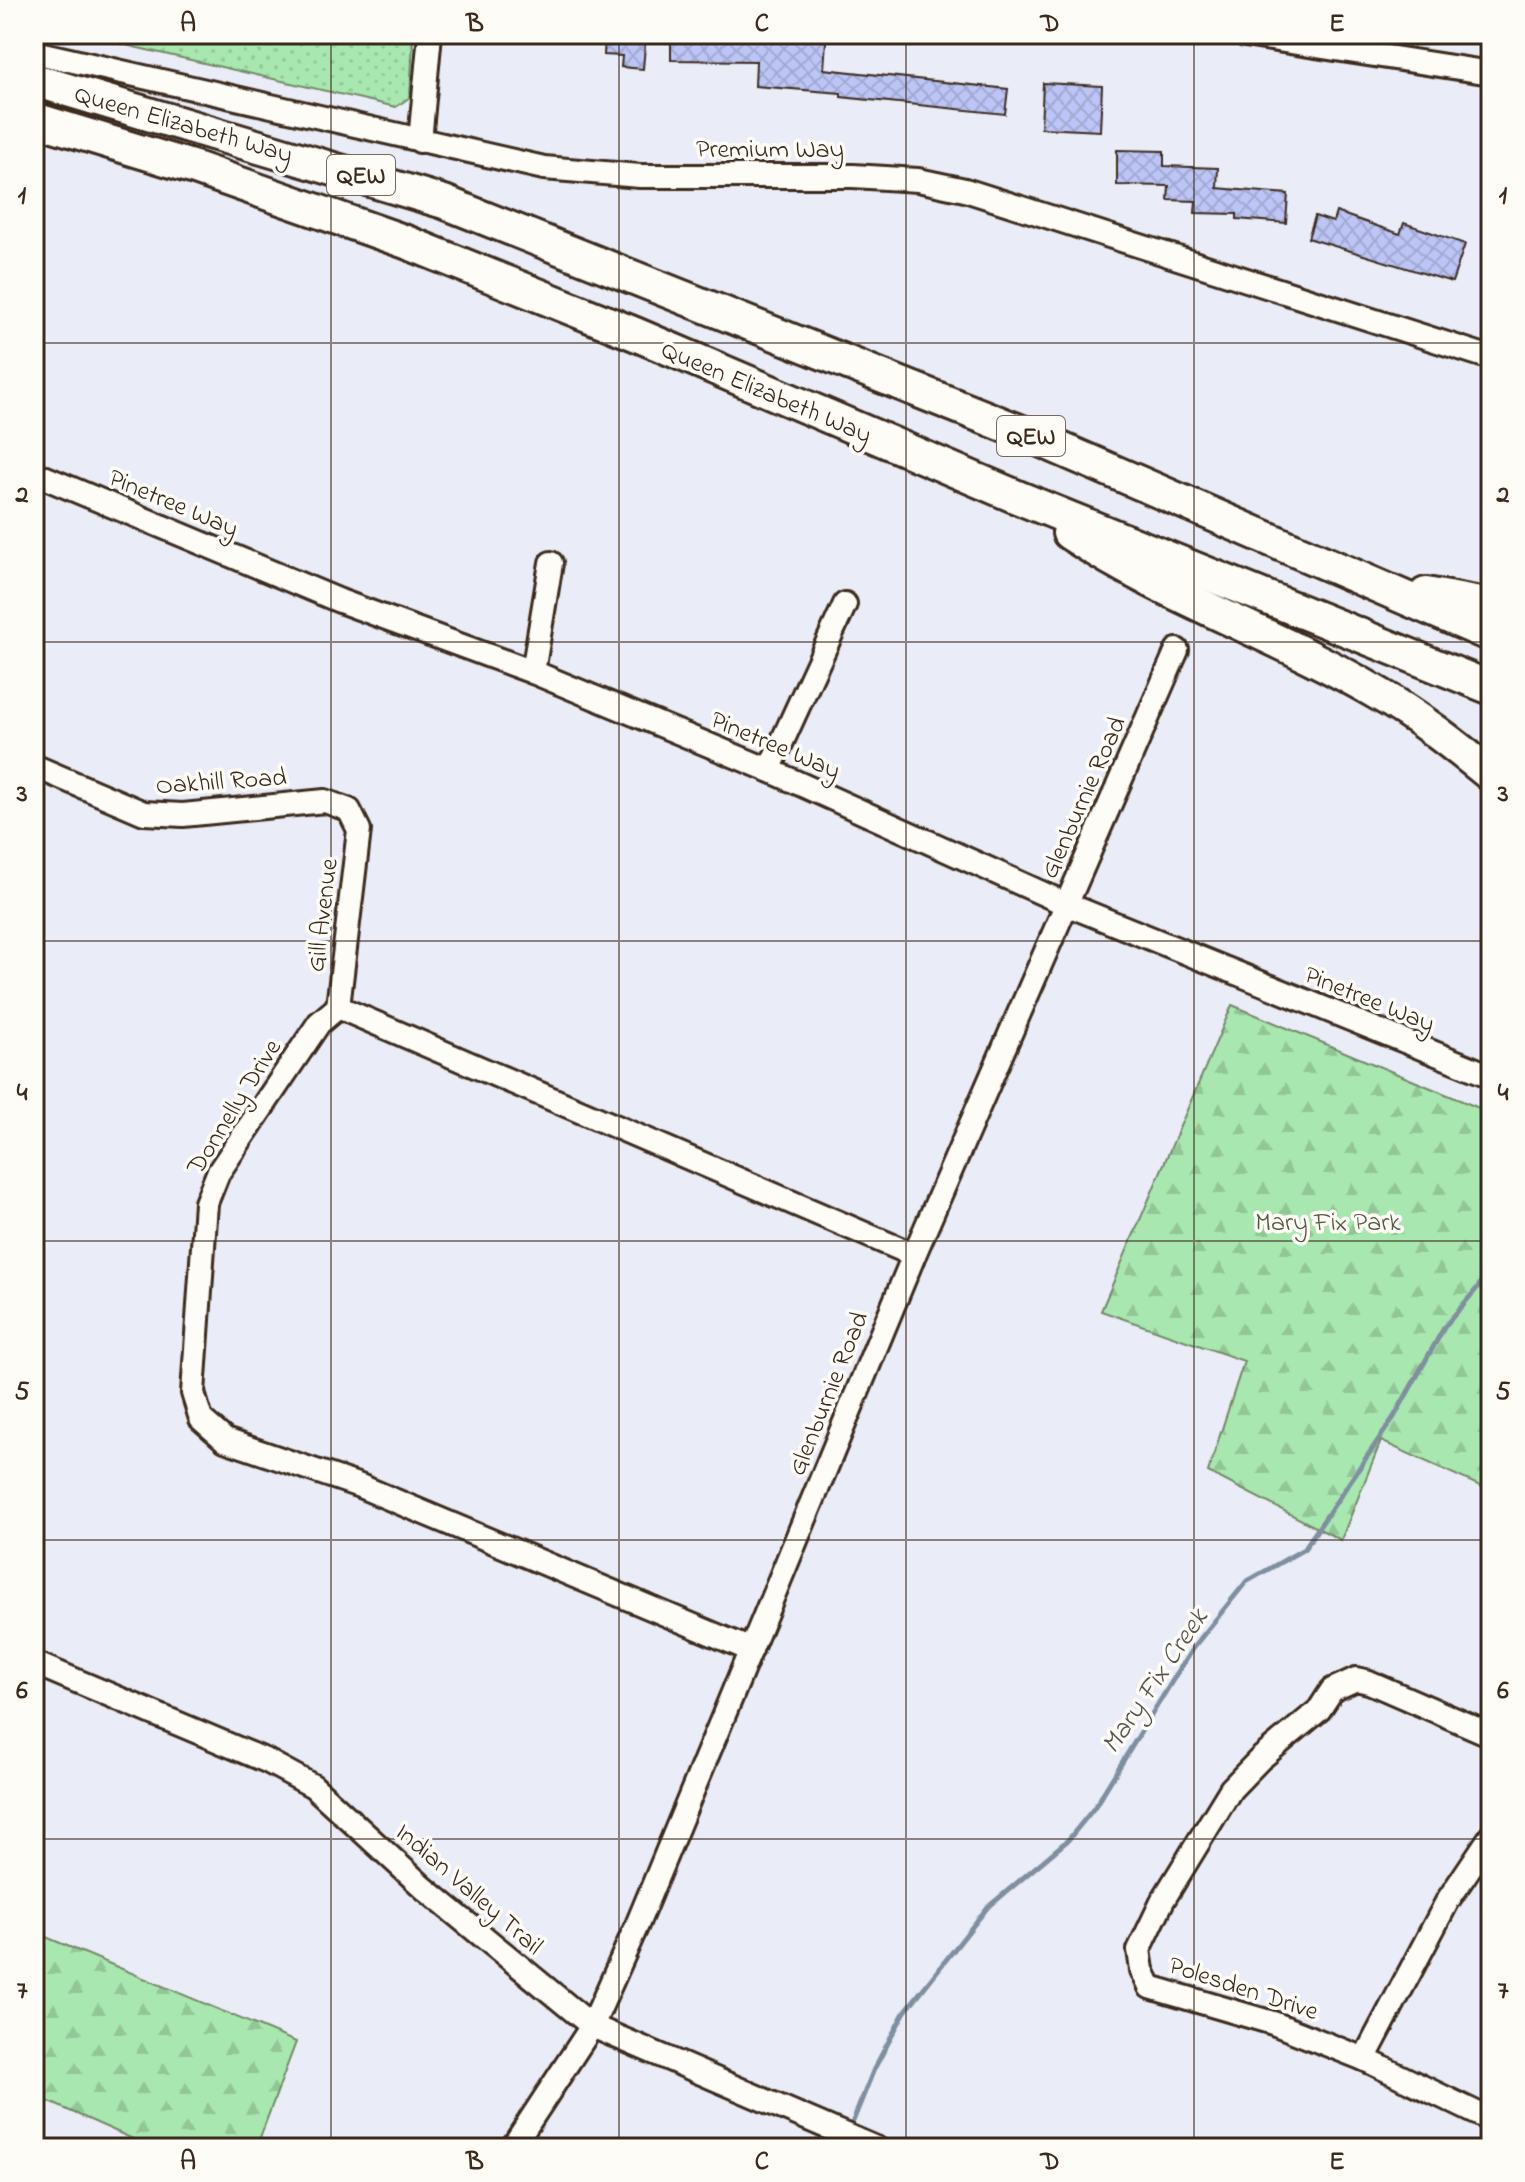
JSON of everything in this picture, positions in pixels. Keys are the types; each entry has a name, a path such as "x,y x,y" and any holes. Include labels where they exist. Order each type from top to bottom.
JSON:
{"highway":[{"name":"Queen Elizabeth Way","path":"34,80 444,202 1024,433 1491,635"},
{"name":"Queen Elizabeth Way","path":"34,119 195,168 406,242 635,334 1017,497 1491,688"},
{"path":"1017,497 1119,567 1375,691 1427,724 1491,775"},
{"path":"1379,587 1491,606"}],"street":[{"path":"420,141 430,34"},
{"path":"1245,35 1491,73"},
{"name":"Premium Way","path":"34,52 544,168 595,174 853,176 930,182 965,190 1491,358"},
{"name":"Pinetree Way","path":"34,473 340,601 533,672 769,770 1066,904 1491,1076"},
{"path":"533,672 551,563"},
{"path":"769,770 845,604"},
{"name":"Glenburnie Road","path":"512,2148 592,2026 914,1255 1177,650"},
{"name":"Oakhill Road","path":"34,766 144,813 183,815 325,801 349,810 359,830"},
{"name":"Gill Avenue","path":"338,1007 359,830"},
{"path":"338,1007 914,1255"},
{"name":"Donnelly Drive","path":"338,1007 319,1023 226,1161 206,1203 193,1393 201,1419 225,1440 360,1486 751,1650"},
{"name":"Indian Valley Trail","path":"34,1663 267,1761 313,1786 424,1888 592,2026 876,2148"},
{"name":"Polesden Drive","path":"1364,2059 1273,2023 1150,1987 1142,1970 1139,1950 1163,1900 1231,1789 1260,1759 1319,1710 1332,1690 1356,1679 1369,1682 1491,1735"},
{"path":"1491,1836 1448,1900 1364,2059 1491,2120"}],"green space":[{"path":"77,34 391,34 413,41 410,97 396,107"},
{"name":"Mary Fix Park","path":"1232,1005 1491,1113 1491,1491 1381,1441 1341,1540 1208,1472 1244,1361 1101,1311"},
{"path":"34,1932 296,2042 256,2148 153,2148 34,2095"}],"building":[{"path":"605,34 646,34 643,69 621,67 622,56 604,55"},
{"path":"671,34 789,34 789,38 826,41 824,69 1008,89 1005,114 841,97 841,93 755,86 756,61 671,60"},
{"path":"1043,83 1102,86 1100,131 1041,128"},
{"path":"1117,150 1164,151 1164,166 1218,168 1217,188 1288,194 1286,223 1237,219 1237,214 1195,213 1196,201 1168,200 1169,186 1117,185"},
{"path":"1336,212 1400,234 1404,223 1465,244 1452,282 1308,238 1315,216 1333,222"}],"waterway":[{"name":"Mary Fix Creek","path":"851,2126 874,2069 904,2013 987,1908 1068,1840 1094,1808 1192,1649 1246,1582 1304,1549 1394,1417 1445,1326 1479,1286 1491,1259"}]}
